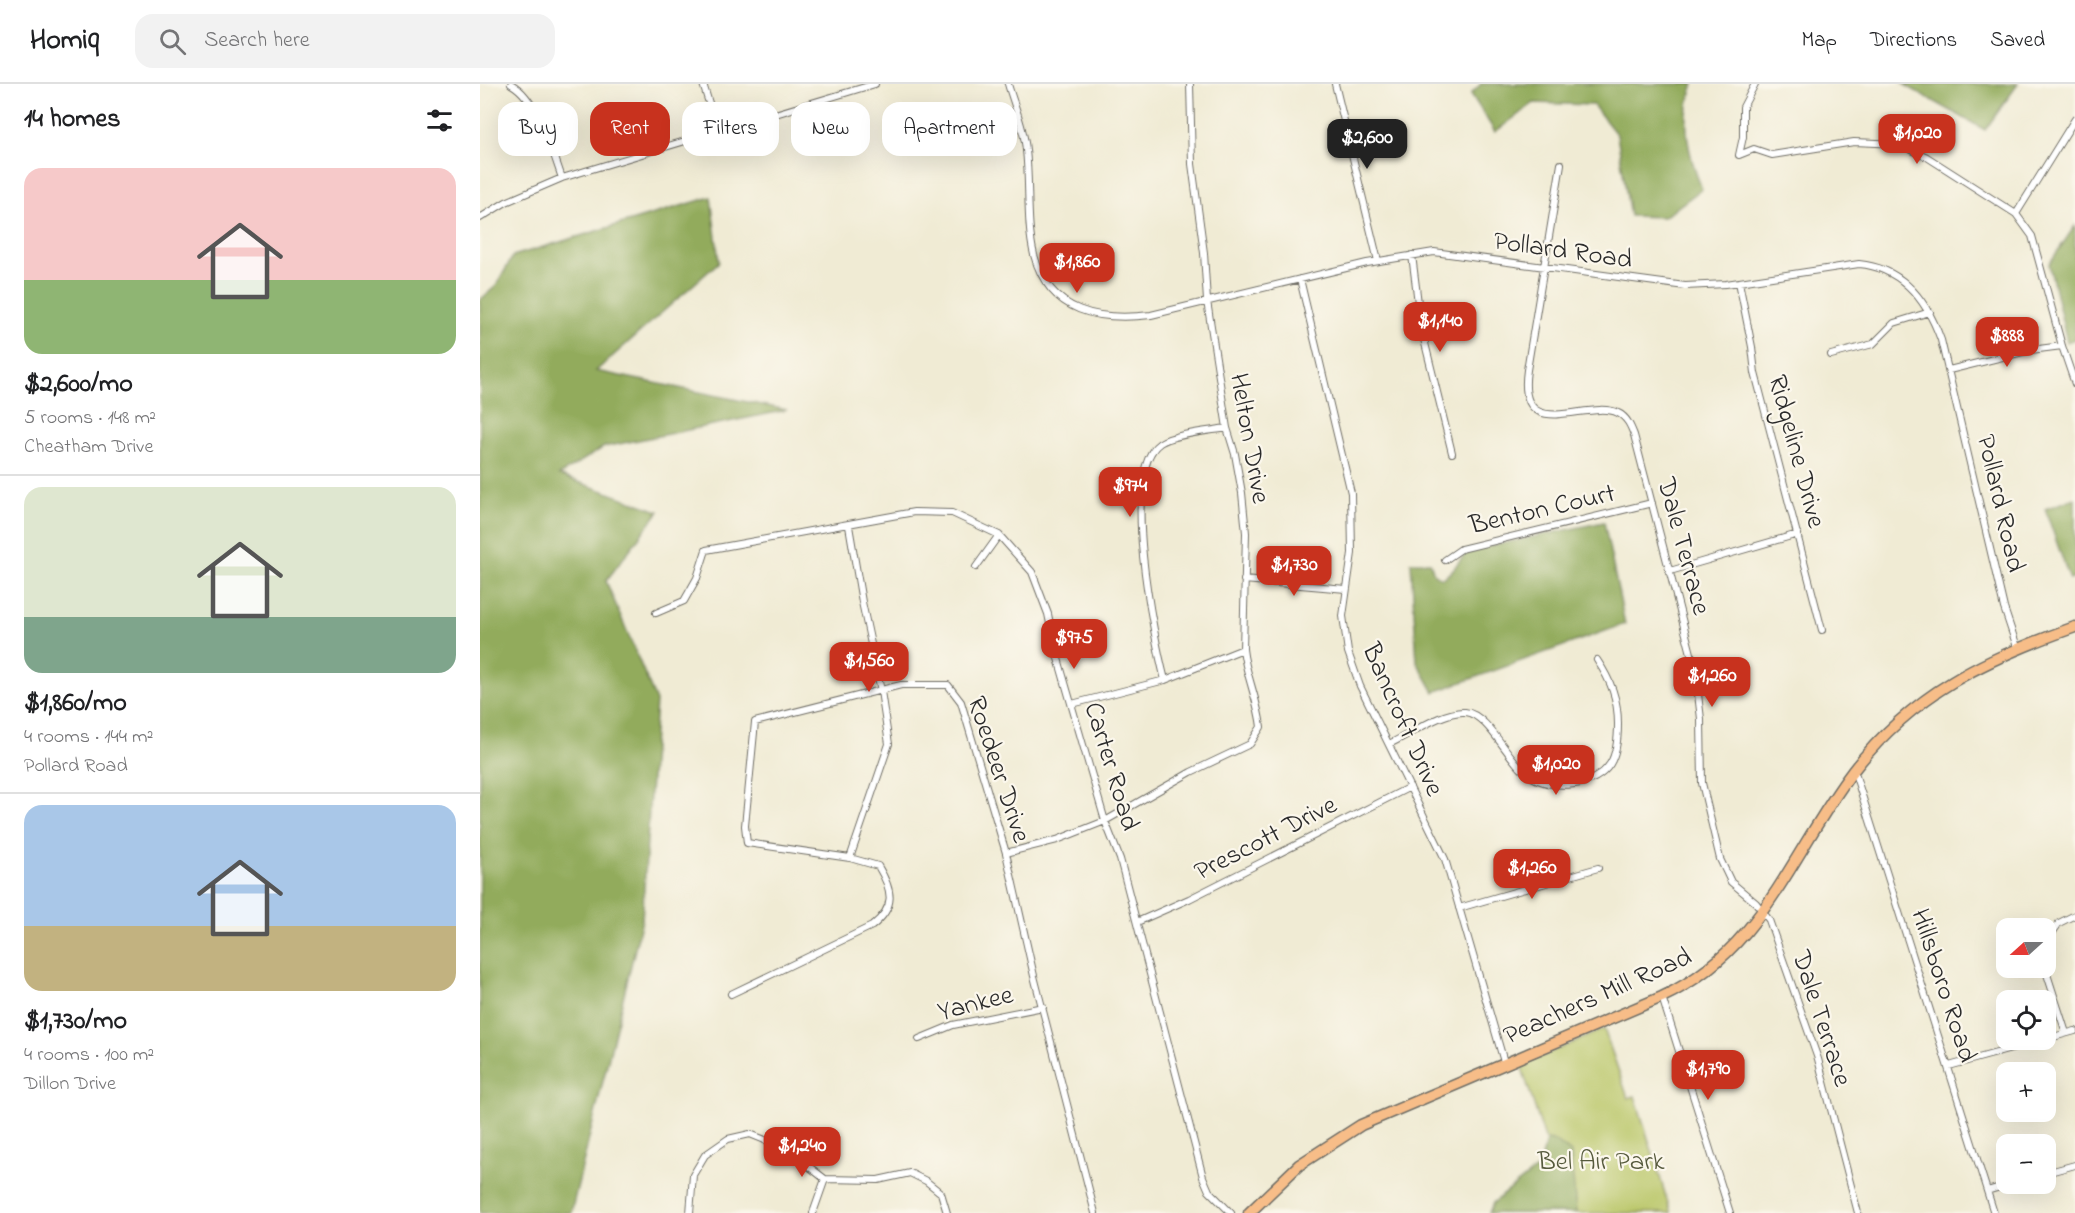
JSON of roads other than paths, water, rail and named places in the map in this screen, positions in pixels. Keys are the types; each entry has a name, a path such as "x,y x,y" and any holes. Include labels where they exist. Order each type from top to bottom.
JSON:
{"main road":[{"name":"Peachers Mill Road","path":"1249,1213 1299,1165 1341,1136 1392,1110 1662,997 1700,976 1741,940 1854,770 1900,719 1931,694 1983,663 2075,627"}],"street":[{"path":"511,84 520,89 544,128 562,178"},
{"path":"703,84 709,102"},
{"path":"779,112 855,87 875,84"},
{"name":"Pollard Road","path":"1008,84 1026,148 1035,256 1049,286 1076,310 1098,317 1121,318 1151,315 1378,261 1434,252 1684,286 1739,282 1853,265 1868,265 1888,272 1904,282 1921,298 1930,312 1949,370 2004,608 2017,648"},
{"name":"Helton Drive","path":"1006,853 1057,840 1105,821 1191,772 1250,744 1261,727 1259,711 1245,669 1243,649 1246,532 1242,494 1235,454 1227,428 1207,302 1204,253 1192,164 1190,84"},
{"path":"1335,84 1378,261"},
{"path":"1755,84 1743,107 1743,137 1739,155 1754,149 1772,155 1854,142 1899,144 1927,157 2016,214 2032,236 2062,346 2075,384"},
{"path":"2016,214 2075,119"},
{"path":"480,218 506,202 562,178 682,143"},
{"name":"Dale Terrace","path":"1561,164 1526,378 1529,399 1534,406 1547,414 1556,416 1605,410 1623,417 1634,435 1695,669 1701,719 1704,795 1720,859 1731,882 1763,910 1818,1059 1858,1213"},
{"path":"1413,255 1421,327 1452,453"},
{"name":"Bancroft Drive","path":"1300,279 1351,493 1352,553 1346,589 1344,626 1351,662 1441,847 1504,1062"},
{"name":"Ridgeline Drive","path":"1739,282 1755,373 1822,630"},
{"path":"1831,355 1873,344 1894,323 1930,312"},
{"path":"1949,370 2031,350 2062,346"},
{"path":"1165,680 1151,623 1144,561 1142,471 1148,457 1161,443 1227,428"},
{"name":"Benton Court","path":"1445,560 1461,549 1652,503"},
{"name":"Carter Road","path":"656,613 684,601 697,578 706,550 849,526 914,512 952,513 999,535 1032,572 1048,614 1105,821 1120,859 1203,1177 1209,1191 1231,1213"},
{"path":"849,526 889,744 850,858"},
{"path":"1670,571 1797,534"},
{"path":"976,567 999,535"},
{"path":"1244,580 1346,589"},
{"path":"1072,704 1165,680 1243,649"},
{"path":"1389,744 1432,722 1467,712 1479,719 1509,757 1530,776 1547,783 1572,785 1595,778 1610,765 1617,745 1618,723 1616,701 1610,680 1597,660"},
{"name":"Roedeer Drive","path":"731,994 872,926 884,916 890,903 889,883 878,866 850,858 747,843 745,826 755,722 901,685 948,685 961,702 1006,853 1095,1213"},
{"name":"Hillsboro Road","path":"1854,770 1994,1213"},
{"name":"Prescott Drive","path":"1137,922 1200,894 1410,787"},
{"path":"1459,908 1598,868"},
{"path":"2056,927 2059,923 2075,915"},
{"path":"2048,978 2066,1033"},
{"path":"1662,997 1730,1213"},
{"name":"Yankee","path":"919,1039 953,1025 1043,1007"},
{"path":"2056,1036 2075,1031"},
{"path":"1948,1066 2005,1050"},
{"path":"690,1213 693,1175 705,1155 728,1139 750,1134 785,1148 825,1179 878,1180 910,1173 926,1181 941,1193 947,1213"},
{"path":"2056,1170 2075,1165"},
{"path":"813,1213 825,1179"},
{"path":"1987,1191 1996,1188"}],"park label":[{"name":"Bel Air Park","path":"1601,1160"}]}
